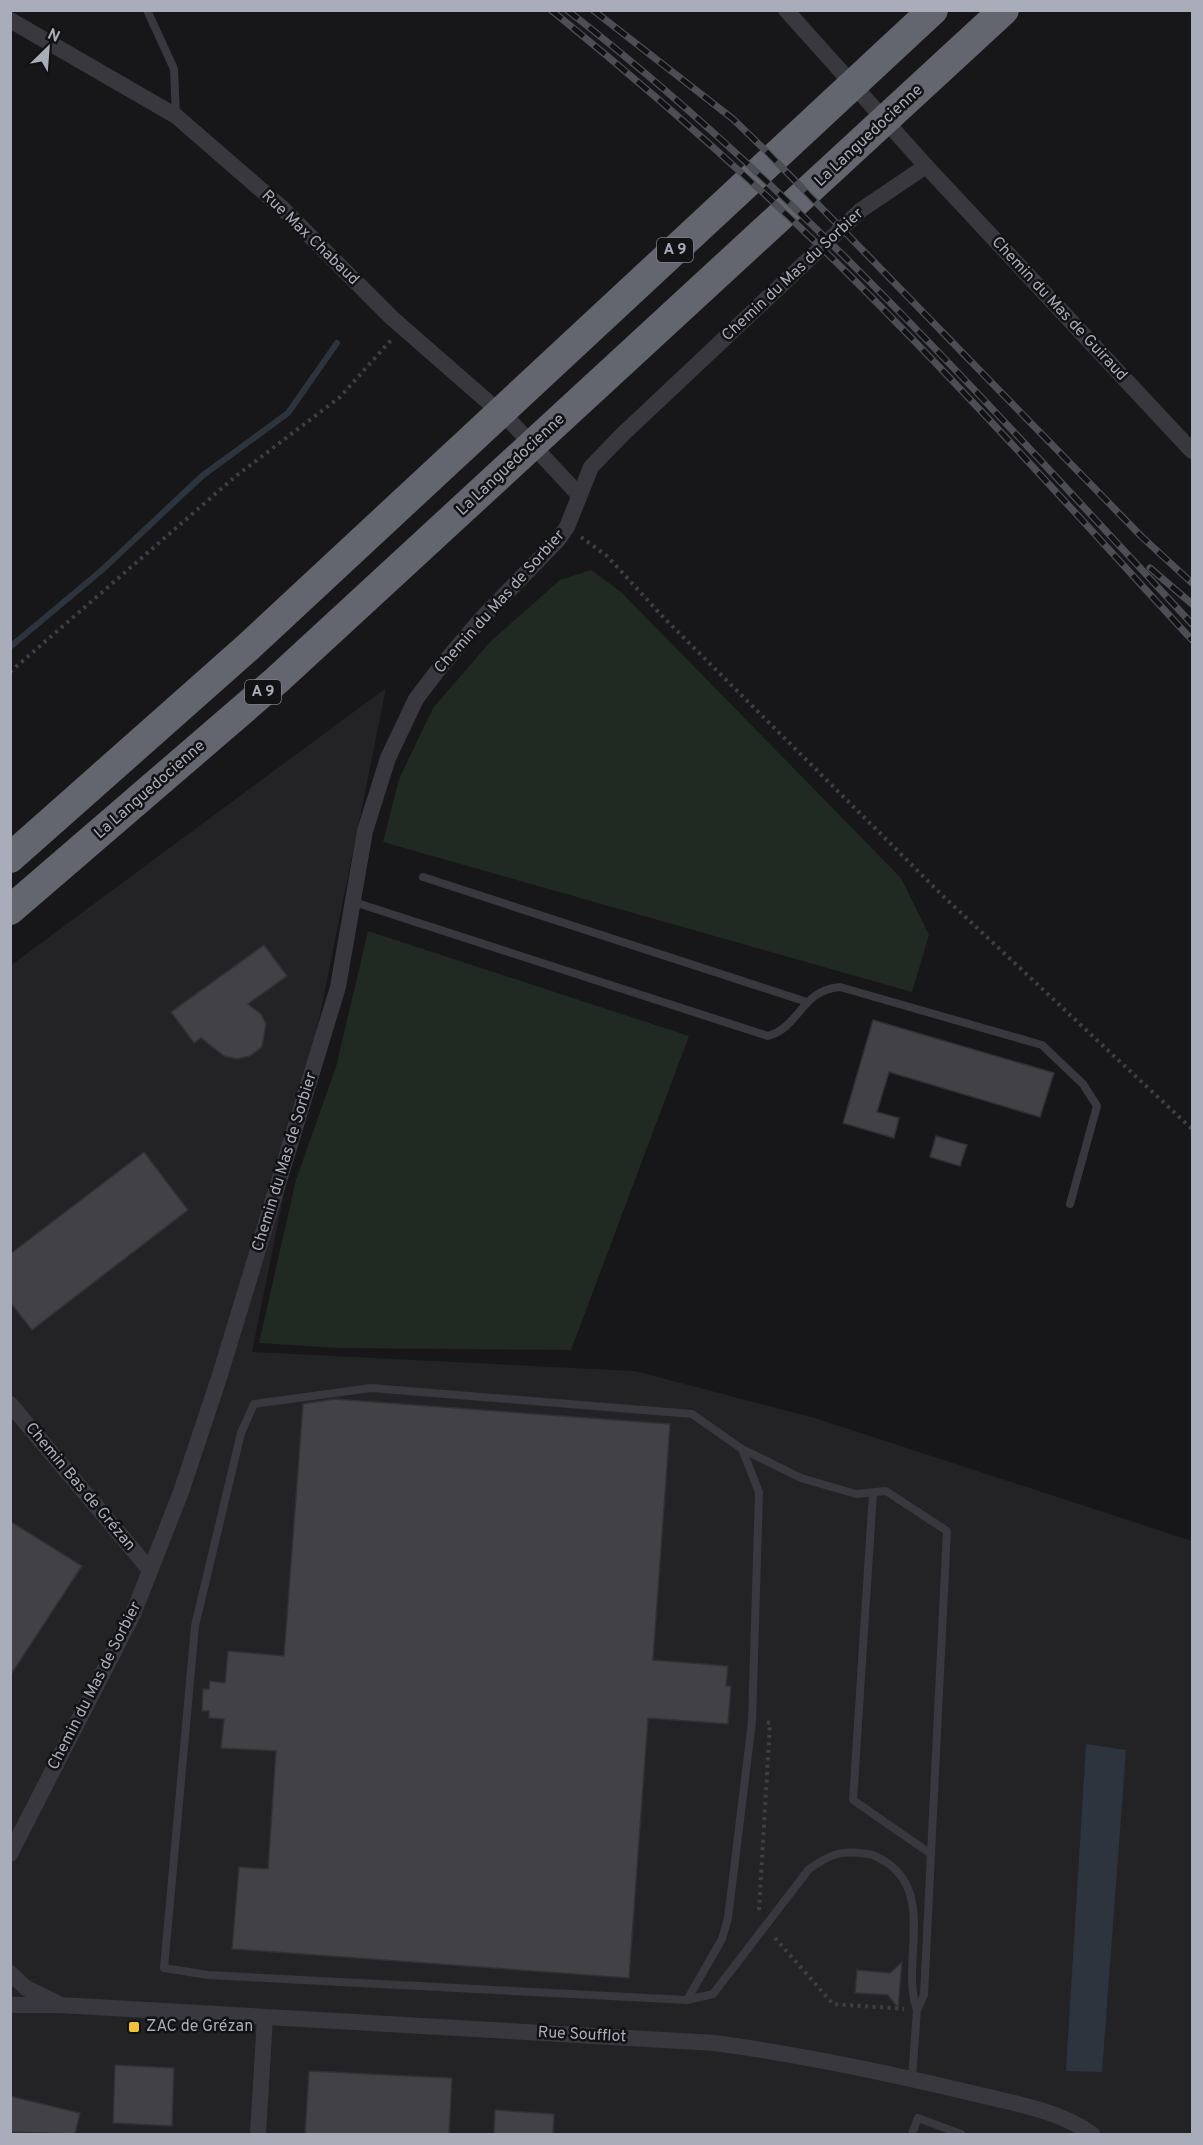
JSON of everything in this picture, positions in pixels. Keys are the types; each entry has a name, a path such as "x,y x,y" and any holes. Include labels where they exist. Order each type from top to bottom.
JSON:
{"highway":[{"name":"A 9","path":"10,858 247,648 933,10"},
{"name":"La Languedocienne","path":"10,910 277,680 1004,10"}],"street":[{"path":"786,10 926,166"},
{"name":"Rue Max Chabaud","path":"10,20 176,116 281,207 402,328 510,421 579,495"},
{"name":"Chemin du Mas du Sorbier","path":"579,495 591,467 623,434 861,210 926,166"},
{"name":"Chemin du Mas de Guiraud","path":"926,166 1192,452"},
{"name":"Chemin du Mas de Sorbier","path":"10,1854 105,1673 150,1570 204,1422 338,987 365,831 375,794 393,748 417,699 462,641 549,550 567,527 579,495"},
{"name":"Chemin Bas de Grézan","path":"10,1404 150,1570"},
{"name":"Rue Soufflot","path":"10,1973 26,1988 60,2005"},
{"name":"Rue Soufflot","path":"10,2005 60,2005 715,2043 810,2056 912,2078 1044,2111 1077,2124 1092,2134"},
{"path":"258,2134 265,2017"}],"lane":[{"path":"147,10 174,69 176,116"},
{"path":"423,877 807,1002"},
{"path":"354,902 768,1036 787,1026 807,1002 825,988 840,987 1042,1045 1083,1084 1097,1106 1070,1204"},
{"path":"912,2078 917,2010 924,1995 947,1531 886,1491 856,1494 801,1478 742,1449 693,1414 371,1388 254,1404 241,1433 195,1626 164,1968 208,1975 687,2000 713,1994 809,1869 826,1857 847,1850 874,1855 893,1868 908,1885 915,1936 912,1997 917,2010"},
{"path":"687,2000 722,1939 728,1918 752,1722 759,1492 742,1449"},
{"path":"873,1492 853,1800 931,1854"},
{"path":"912,2134 918,2118 961,2134"}],"path":[{"path":"10,672 236,476 340,397 402,328"},
{"path":"567,527 607,556 664,618 943,896 1192,1129"},
{"path":"760,1920 770,1723 764,1722"},
{"path":"775,1938 833,2004 917,2010"}],"shaded area":[{"path":"591,570 621,592 901,878 929,935 912,992 383,842 399,779 433,708 490,642 560,580"},
{"path":"386,688 252,1352 635,1371 818,1419 1192,1541 1192,2134 11,2134 10,966"},
{"path":"368,931 689,1036 571,1350 339,1348 259,1343 296,1180 336,1067"},
{"path":"1086,1744 1126,1750 1102,2072 1066,2071"}],"building":[{"path":"264,945 287,976 248,1004 261,1014 266,1024 262,1047 250,1056 237,1059 224,1056 201,1038 194,1043 171,1012"},
{"path":"873,1020 1054,1073 1040,1117 889,1072 877,1112 899,1118 894,1138 843,1123"},
{"path":"936,1136 967,1145 960,1166 930,1157"},
{"path":"144,1152 188,1210 32,1330 10,1302 10,1254"},
{"path":"334,1399 670,1424 653,1660 728,1666 726,1686 731,1686 728,1724 648,1718 629,1978 232,1949 239,1867 268,1869 276,1751 221,1748 224,1719 209,1718 209,1711 202,1711 203,1689 209,1689 210,1681 225,1683 228,1651 284,1656 303,1404"},
{"path":"10,1521 82,1566 10,1676"},
{"path":"902,1962 898,2008 888,1995 855,1993 857,1970 890,1973"},
{"path":"115,2065 174,2068 172,2126 113,2123"},
{"path":"309,2071 452,2078 449,2134 305,2134"},
{"path":"10,2096 80,2113 75,2134 10,2132"},
{"path":"495,2110 554,2114 553,2134 494,2134"}],"waterway":[{"path":"10,647 102,570 202,476 288,413 337,343"}],"railway":[{"path":"551,10 696,132 836,262 972,401 1192,640"},
{"path":"567,10 652,79 735,152 814,227 968,383 1192,624"},
{"path":"593,10 733,119 1142,537 1192,583"},
{"path":"1150,568 1192,604"}],"place":[{"name":"ZAC de Grézan","path":"134,2027"}]}
